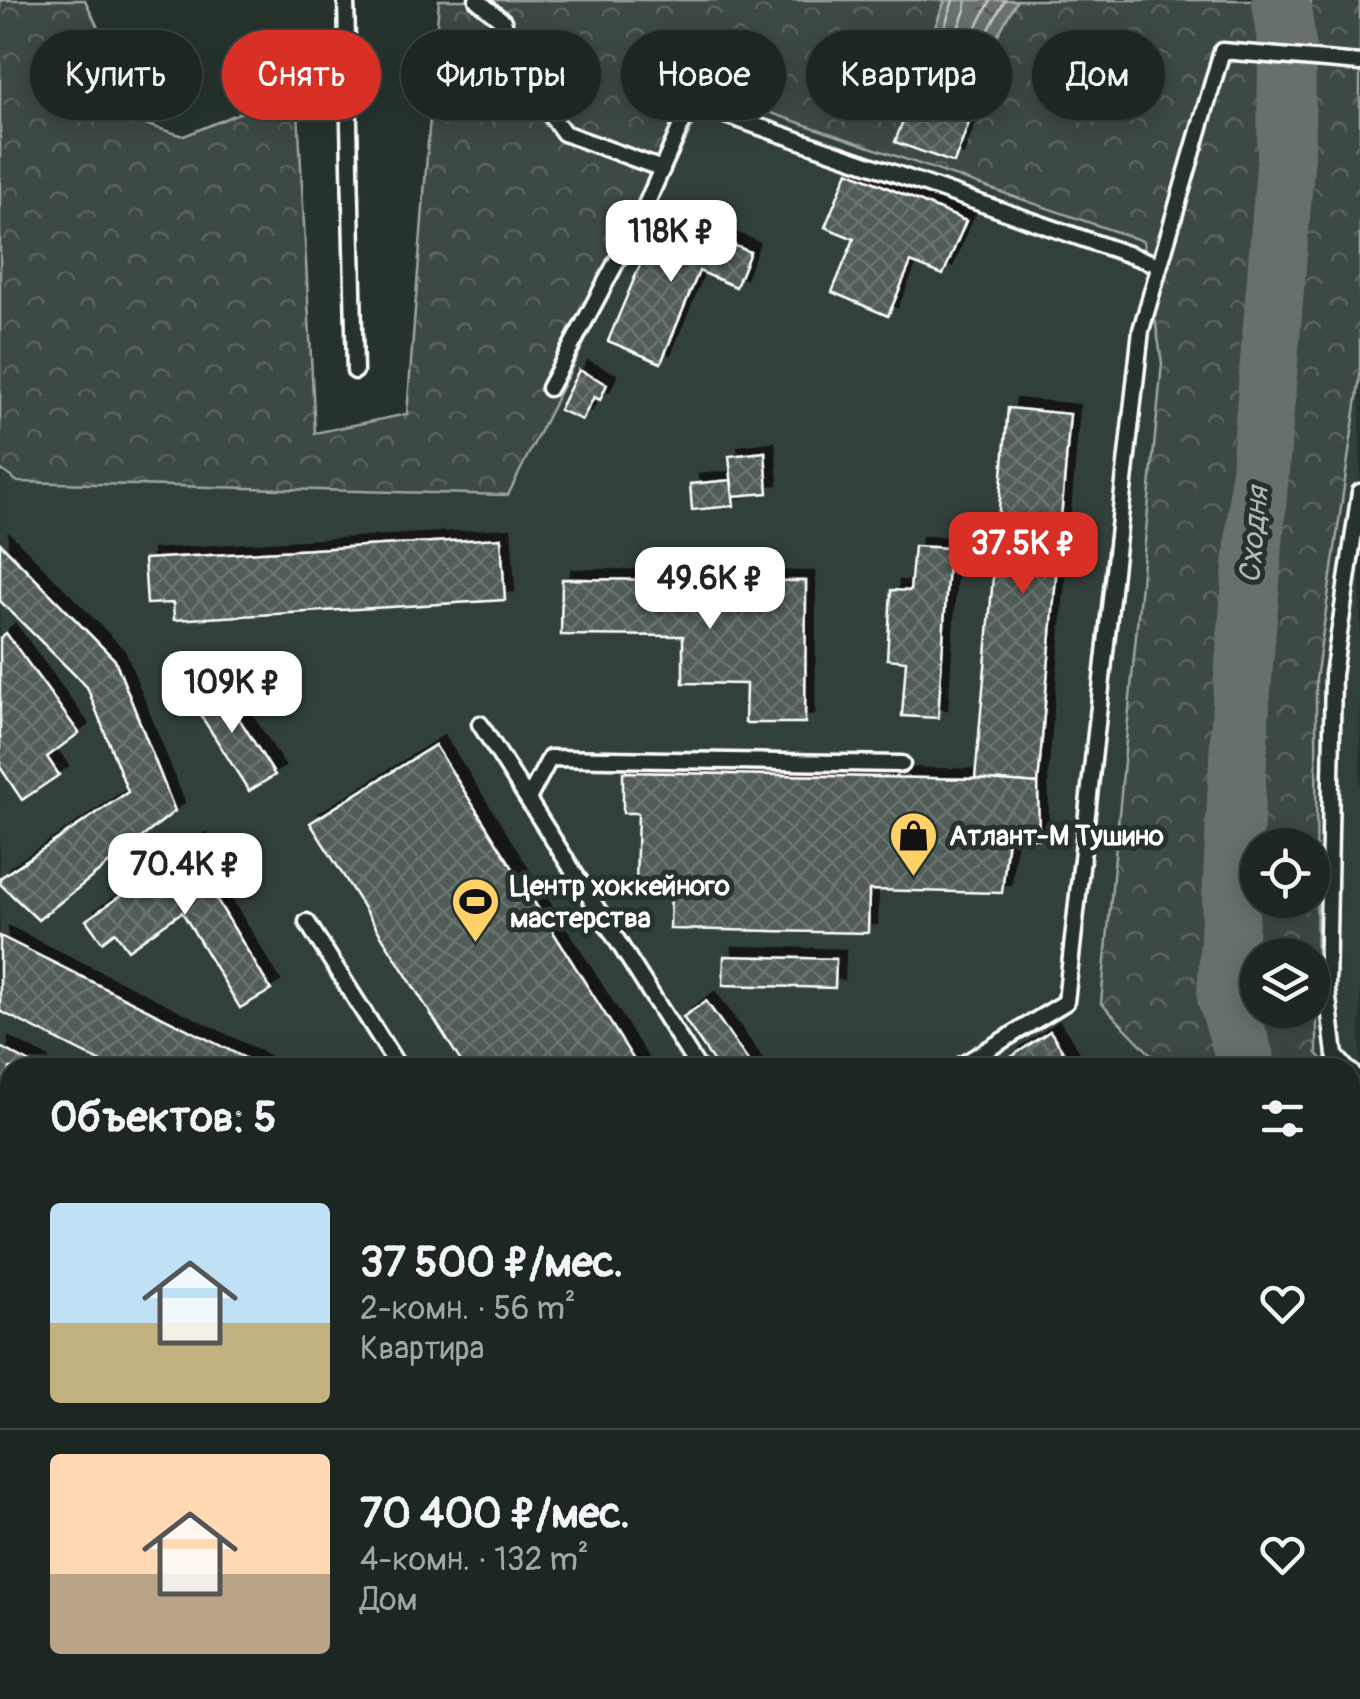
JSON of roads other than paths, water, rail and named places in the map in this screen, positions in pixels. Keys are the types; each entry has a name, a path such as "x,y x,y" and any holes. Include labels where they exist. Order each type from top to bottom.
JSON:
{"lane":[{"path":"346,0 355,371"},
{"path":"477,0 503,21 525,80 564,133 662,168"},
{"path":"974,1058 1066,1002 1140,330 1222,51 1360,63"},
{"path":"549,388 641,216 691,104 1159,265"},
{"path":"1338,1058 1327,990 1333,675 1360,492"},
{"path":"480,724 692,1058"},
{"path":"528,799 550,758 902,764"},
{"path":"307,922 393,1058"}],"water":[{"path":"945,0 1017,0 1000,30 934,30"}],"waterway":[{"name":"Сходня","path":"1245,1058 1226,997 1241,702 1286,155 1287,44 1281,0"}],"place":[{"name":"Атлант-М Тушино","path":"914,878"},
{"name":"Центр хоккейного мастерства","path":"475,944"}]}
